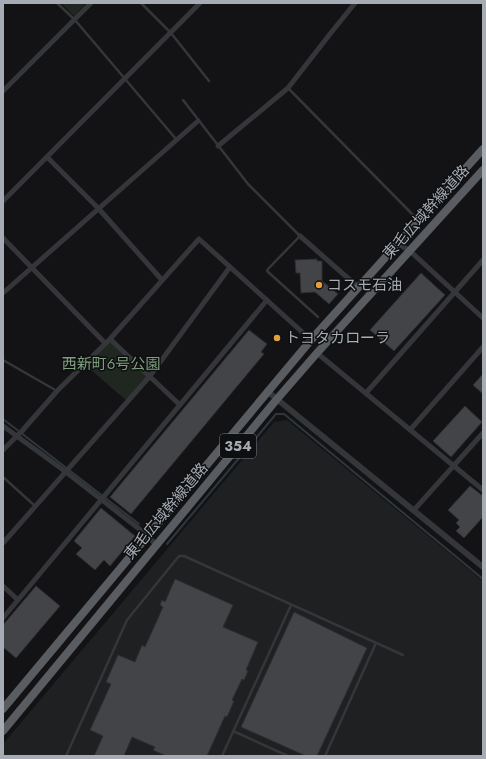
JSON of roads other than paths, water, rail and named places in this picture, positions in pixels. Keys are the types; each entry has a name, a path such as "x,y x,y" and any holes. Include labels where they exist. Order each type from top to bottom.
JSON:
{"highway":[{"name":"東毛広域幹線道路","path":"3,709 267,391 358,287 483,149"},
{"name":"東毛広域幹線道路","path":"3,731 316,353 483,170"}],"street":[{"path":"3,91 91,3"},
{"path":"3,202 200,3"},
{"path":"218,146 288,88 355,3"},
{"path":"3,293 198,121"},
{"path":"47,157 98,208 162,280"},
{"path":"300,236 358,287"},
{"path":"3,238 105,343"},
{"path":"3,450 57,391 110,339 199,240 311,340"},
{"path":"397,244 410,251 483,318"},
{"path":"366,393 483,260"},
{"path":"3,543 150,376 230,267"},
{"path":"3,618 267,300"},
{"path":"110,339 180,405"},
{"path":"410,430 483,347"},
{"path":"316,353 483,490"},
{"path":"267,391 483,566"},
{"path":"3,426 66,472 147,535 156,545"},
{"path":"414,510 483,433"},
{"path":"3,586 18,600"}],"lane":[{"path":"57,3 75,20 126,78 176,140"},
{"path":"141,3 171,33 209,81"},
{"path":"288,88 418,220"},
{"path":"183,100 248,184 300,236 267,271 318,317"},
{"path":"3,360 57,391"},
{"path":"3,476 36,506"},
{"path":"66,756 127,620 179,556 184,556 403,655"},
{"path":"222,756 291,605"},
{"path":"324,756 376,643"},
{"path":"233,731 288,756"}],"waterway":[{"path":"167,544 276,414 284,414 483,579"},
{"path":"3,419 139,524"}],"place":[{"name":"コスモ石油","path":"319,285"},
{"name":"トヨタカローラ","path":"277,338"}],"park label":[{"name":"西新町6号公園","path":"111,364"}]}
